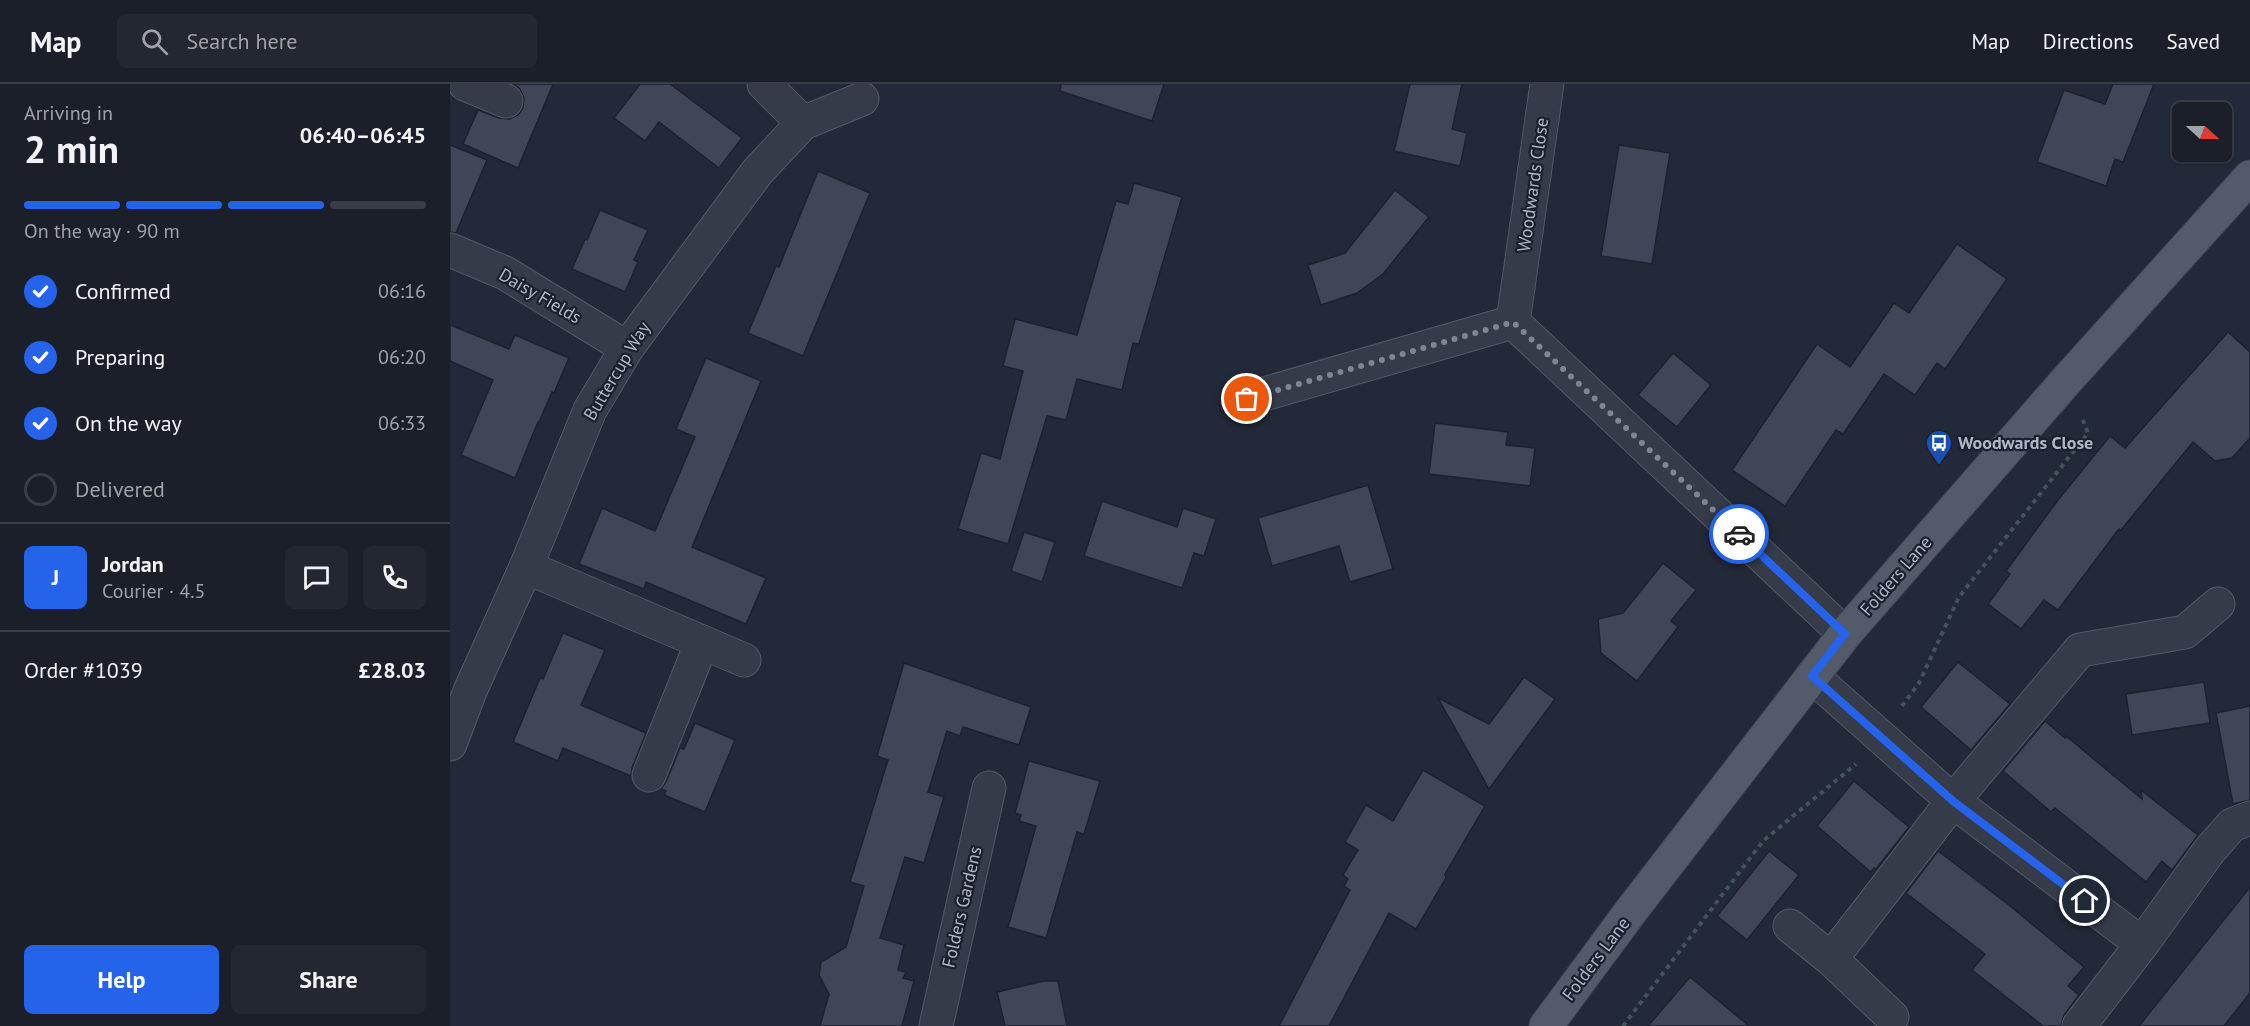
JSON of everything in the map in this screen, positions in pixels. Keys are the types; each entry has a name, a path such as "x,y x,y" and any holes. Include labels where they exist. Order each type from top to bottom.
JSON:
{"main road":[{"name":"Folders Lane","path":"1546,1026 1845,634 2074,372 2250,177"}],"street":[{"path":"465,84 506,101"},
{"path":"764,84 803,123"},
{"name":"Woodwards Close","path":"1513,322 1548,84"},
{"name":"Buttercup Way","path":"450,744 460,687 526,567 590,410 627,348 758,171 803,123 862,99"},
{"name":"Daisy Fields","path":"450,250 505,273 627,348"},
{"path":"1247,399 1513,322 1845,634"},
{"path":"526,567 744,660"},
{"path":"1831,959 1953,801 2080,651 2186,632 2218,604"},
{"path":"649,775 702,642"},
{"path":"1812,676 1953,801 2142,944"},
{"name":"Folders Gardens","path":"936,1026 989,788"},
{"path":"2079,1026 2224,834 2232,825 2250,818"},
{"path":"1790,927 1831,959 1892,1017"}],"building":[{"path":"514,84 553,84 518,168 463,144 478,110 499,118 509,119 518,115 523,108 524,98 520,89"},
{"path":"640,84 670,84 742,138 719,168 659,122 645,141 614,118"},
{"path":"1061,84 1164,84 1152,121 1060,91"},
{"path":"1410,84 1462,84 1452,129 1467,133 1460,166 1394,151"},
{"path":"2113,84 2154,84 2123,162 2115,159 2106,186 2037,162 2064,90 2105,104"},
{"path":"450,145 487,160 456,233 450,232"},
{"path":"1619,145 1670,153 1652,264 1601,256"},
{"path":"818,171 870,193 803,356 748,333 776,266 779,267"},
{"path":"1134,183 1182,197 1139,344 1133,343 1122,390 1077,379 1066,420 1047,416 1008,544 958,529 981,453 1000,459 1023,371 1003,366 1015,319 1077,335 1116,201 1128,204"},
{"path":"1395,190 1429,217 1383,274 1357,293 1321,305 1308,265 1345,253"},
{"path":"600,210 648,230 634,260 638,262 625,292 572,269"},
{"path":"1957,244 2007,279 1945,369 1937,363 1915,395 1884,374 1843,434 1836,430 1785,506 1732,470 1817,344 1850,367 1894,303 1909,313"},
{"path":"450,325 509,349 515,335 569,358 538,422 515,478 461,455 493,380 450,361"},
{"path":"2228,332 2250,352 2250,438 2232,458 2215,461 2193,442 2121,530 2119,529 2058,610 2044,600 2021,629 1988,604 2010,574 2006,571 2058,500 2110,436 2125,448"},
{"path":"1673,353 1711,385 1677,427 1638,395"},
{"path":"706,358 761,381 692,547 766,578 746,624 646,582 644,589 579,564 602,508 655,531 695,437 676,429"},
{"path":"1435,423 1508,432 1506,445 1535,448 1530,486 1429,474"},
{"path":"1368,485 1393,569 1350,582 1339,546 1272,566 1258,518"},
{"path":"1102,501 1177,527 1183,508 1216,519 1204,556 1194,553 1182,588 1084,556"},
{"path":"1024,532 1055,542 1042,582 1011,571"},
{"path":"1663,563 1696,590 1671,621 1678,627 1637,681 1601,653 1598,619 1623,613"},
{"path":"563,633 605,650 581,705 646,733 631,776 563,748 558,761 513,742 540,678 543,679"},
{"path":"1958,662 2010,704 1971,750 1921,707"},
{"path":"904,663 1031,707 1019,745 963,727 960,736 947,731 928,792 944,797 924,863 905,857 880,938 904,945 898,970 906,972 903,978 914,981 902,1026 820,1026 829,994 819,975 821,962 846,947 864,886 850,882 888,760 877,756"},
{"path":"1524,677 1555,699 1489,789 1438,698 1489,724"},
{"path":"2204,682 2210,723 2132,735 2126,694"},
{"path":"2250,706 2250,800 2233,804 2216,713"},
{"path":"2045,721 2142,799 2141,790 2198,835 2172,870 2162,861 2146,882 2055,808 2051,812 2003,771"},
{"path":"695,723 735,740 705,812 664,795 666,791 661,789 680,748 684,749"},
{"path":"1029,761 1100,781 1084,834 1077,832 1046,938 1008,927 1036,826 1019,821 1021,815 1015,813"},
{"path":"1423,770 1485,806 1445,874 1446,878 1416,929 1389,913 1329,1026 1279,1026 1350,890 1344,886 1348,879 1343,875 1358,850 1345,842 1366,805 1393,821"},
{"path":"1854,781 1909,827 1876,869 1874,868 1871,872 1817,826"},
{"path":"1769,851 1799,875 1747,940 1717,916"},
{"path":"1938,851 2009,905 2084,967 2068,986 2079,995 2064,1015 2061,1026 2043,1026 1972,970 1985,954 1906,893"},
{"path":"2250,887 2250,993 2224,1026 2139,1026"},
{"path":"1690,977 1749,1026 1648,1026"},
{"path":"1044,981 1058,981 1067,1026 1005,1026 997,992"}],"way so far":[{"path":"1247,399 1513,322 1739,534"}],"place":[{"name":"Woodwards Close","path":"1939,466"}],"route":[{"path":"1739,534 1845,634 1812,676 1953,801 2085,901"}]}
